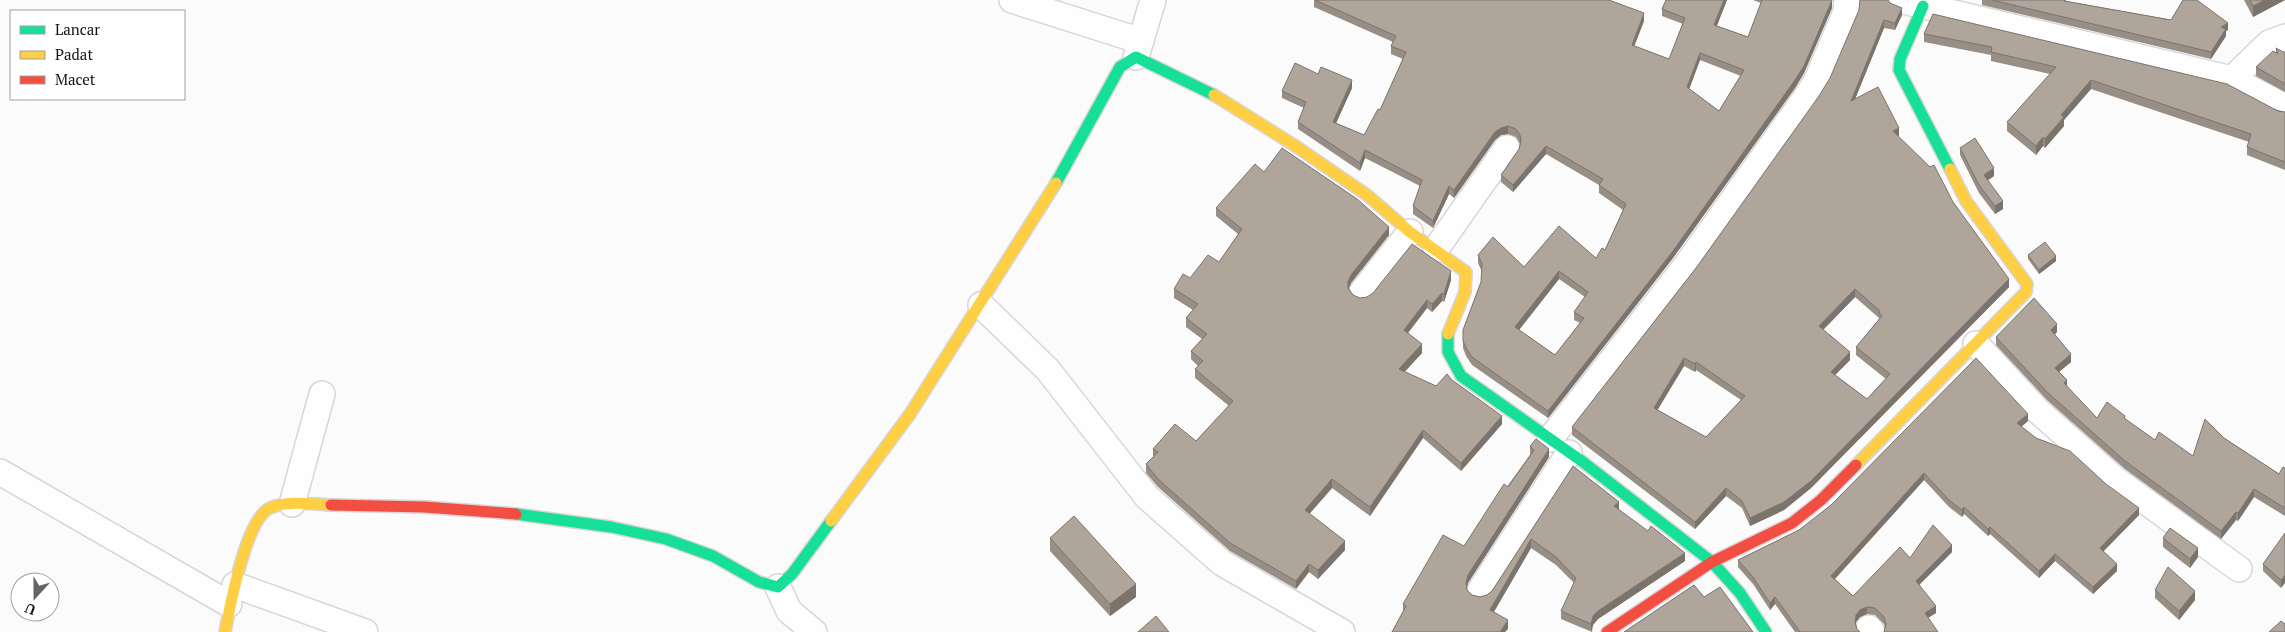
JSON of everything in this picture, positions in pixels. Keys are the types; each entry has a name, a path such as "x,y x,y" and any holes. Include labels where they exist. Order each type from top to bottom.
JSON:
{"street":[{"path":"1012,0 1138,49 1221,98 1367,195 1410,232 1466,272 1465,291 1457,307 1446,342 1446,351 1450,362 1461,376 1560,446 1712,562 1740,592 1766,632"},
{"path":"779,592 910,414 981,305 1057,182 1120,67 1138,49 1153,0"},
{"path":"1480,591 1560,446 1645,315 1685,267 1817,80 1846,12 1847,0"},
{"path":"1899,0 2232,79 2285,107"},
{"path":"1607,632 1712,562 1792,523 1821,500 2026,292 2027,284 1966,201 1903,82 1899,70 1900,59 1923,6"},
{"path":"2232,79 2280,44"},
{"path":"1436,249 1507,148"},
{"path":"1362,292 1410,232"},
{"path":"981,305 1048,370 1147,497 1222,562 1342,632"},
{"path":"1976,344 2038,410 2116,480 2239,569"},
{"path":"292,504 322,394"},
{"path":"0,472 232,594 365,632"},
{"path":"225,632 232,594 246,548 259,517 269,508 292,504 440,507 494,511 601,526 658,537 702,552 779,592 789,610 814,632"}],"building":[{"path":"1315,0 1609,0 1644,13 1632,45 1669,59 1685,18 1662,9 1666,0 1724,0 1714,25 1748,37 1762,0 1832,0 1804,66 1795,80 1673,251 1548,411 1472,357 1466,348 1463,341 1463,330 1481,282 1482,264 1478,255 1493,237 1524,267 1559,226 1596,258 1602,248 1605,250 1626,204 1599,185 1603,179 1546,146 1513,185 1501,175 1519,149 1521,141 1516,129 1508,126 1495,132 1454,190 1449,186 1433,221 1413,206 1422,180 1365,150 1360,163 1298,122 1306,102 1282,91 1295,63 1318,74 1321,67 1352,80 1333,122 1364,135 1378,109 1380,110 1406,52 1391,46 1396,36","holes":["1700,53 1744,70 1719,111 1687,87","1559,271 1588,292 1574,312 1584,318 1555,355 1515,327"]},
{"path":"1860,0 1888,0 1890,3 1902,8 1895,23 1884,20 1851,101 1878,87 1899,128 1893,131 1930,167 1934,165 1953,202 2009,279 1811,481 1784,502 1750,518 1742,501 1726,488 1695,522 1572,427 1696,268 1819,96 1830,78 1859,10","holes":["1855,289 1880,311 1879,313 1882,316 1856,347 1890,374 1867,399 1831,372 1850,352 1819,326","1684,358 1695,364 1696,362 1745,396 1706,437 1654,408"]},
{"path":"1992,0 2065,0 2171,20 2183,0 2197,0 2228,23 2221,27 2226,29 2211,52"},
{"path":"2250,0 2265,0 2253,6"},
{"path":"1933,14 2227,84 2278,111 2285,112 2285,162 2247,147 2251,134 2091,80 2061,115 2064,117 2045,139 2043,137 2036,146 2007,122 2056,67 1991,52 1992,47 1924,34"},
{"path":"2276,48 2285,53 2285,84 2256,67 2273,51 2278,54"},
{"path":"1975,138 1994,168 1984,175 2003,201 1995,206 1979,185 1960,148"},
{"path":"1282,148 1357,199 1389,227 1351,275 1348,288 1353,295 1360,298 1367,297 1373,293 1412,244 1451,271 1444,294 1442,293 1432,304 1427,300 1404,330 1422,344 1399,369 1436,386 1447,374 1452,380 1502,416 1461,463 1423,430 1370,507 1332,479 1305,510 1345,541 1318,570 1309,564 1296,581 1230,543 1158,479 1146,464 1158,452 1153,449 1175,424 1196,441 1233,401 1195,369 1203,361 1191,351 1207,334 1186,318 1198,304 1174,289 1183,274 1190,278 1208,255 1219,262 1242,229 1216,208 1255,164 1264,172"},
{"path":"2045,242 2056,256 2039,270 2028,255"},
{"path":"2034,298 2057,324 2051,330 2071,354 2055,368 2067,380 2064,383 2097,418 2107,402 2125,416 2124,418 2155,440 2159,432 2193,456 2205,419 2224,438 2279,474 2283,467 2285,468 2285,508 2254,489 2238,513 2236,512 2221,531 2125,461 2047,392 1996,337"},
{"path":"1976,358 2028,414 2017,423 2036,438 2070,451 2106,484 2139,508 2100,548 2117,564 2093,587 2055,554 2039,571 1990,527 1988,529 1964,507 1962,510 1949,500 1924,473 1831,576 1853,596 1900,547 1910,558 1933,525 1952,545 1916,581 1936,606 1925,613 1938,632 1884,632 1886,624 1884,617 1875,608 1867,607 1860,610 1856,615 1855,622 1860,632 1800,632 1775,597 1770,603 1753,577 1738,560 1799,530 1831,505"},
{"path":"1536,439 1549,449 1468,575 1467,590 1472,595 1480,597 1492,591 1573,466 1619,502 1614,506 1648,531 1651,526 1685,553 1598,611 1593,616 1591,624 1561,611 1576,578 1556,557 1531,539 1490,610 1508,620 1500,632 1392,632 1406,606 1403,604 1443,535 1464,546 1504,484 1508,487 1534,450 1530,446"},
{"path":"1074,516 1136,584 1110,604 1050,538"},
{"path":"2170,528 2198,548 2190,559 2163,538"},
{"path":"2285,533 2285,575 2281,580 2263,564"},
{"path":"2168,567 2195,591 2179,611 2155,590"},
{"path":"1694,585 1704,597 1720,587 1753,632 1624,632"},
{"path":"1156,616 1169,632 1138,632"},
{"path":"2281,621 2285,624 2285,632 2269,632"}],"traffic: fast":[{"path":"1923,6 1900,59 1899,70 1950,169"},
{"path":"1056,183 1120,67 1136,57 1214,95"},
{"path":"1448,334 1448,352 1461,376 1583,462 1712,562 1740,593 1766,632"},
{"path":"516,514 611,527 666,539 713,556 759,582 778,587 792,574 831,521"}],"traffic: slow":[{"path":"1214,95 1297,147 1367,195 1410,232 1466,272 1465,292 1448,334"},
{"path":"1856,465 2026,292 2027,284 1966,201 1950,169"},
{"path":"831,521 910,414 1056,183"},
{"path":"225,632 240,564 261,515 270,508 284,504 331,505"}],"traffic: jam":[{"path":"1607,632 1712,562 1792,523 1821,500 1856,465"},
{"path":"331,505 425,507 516,514"}]}
